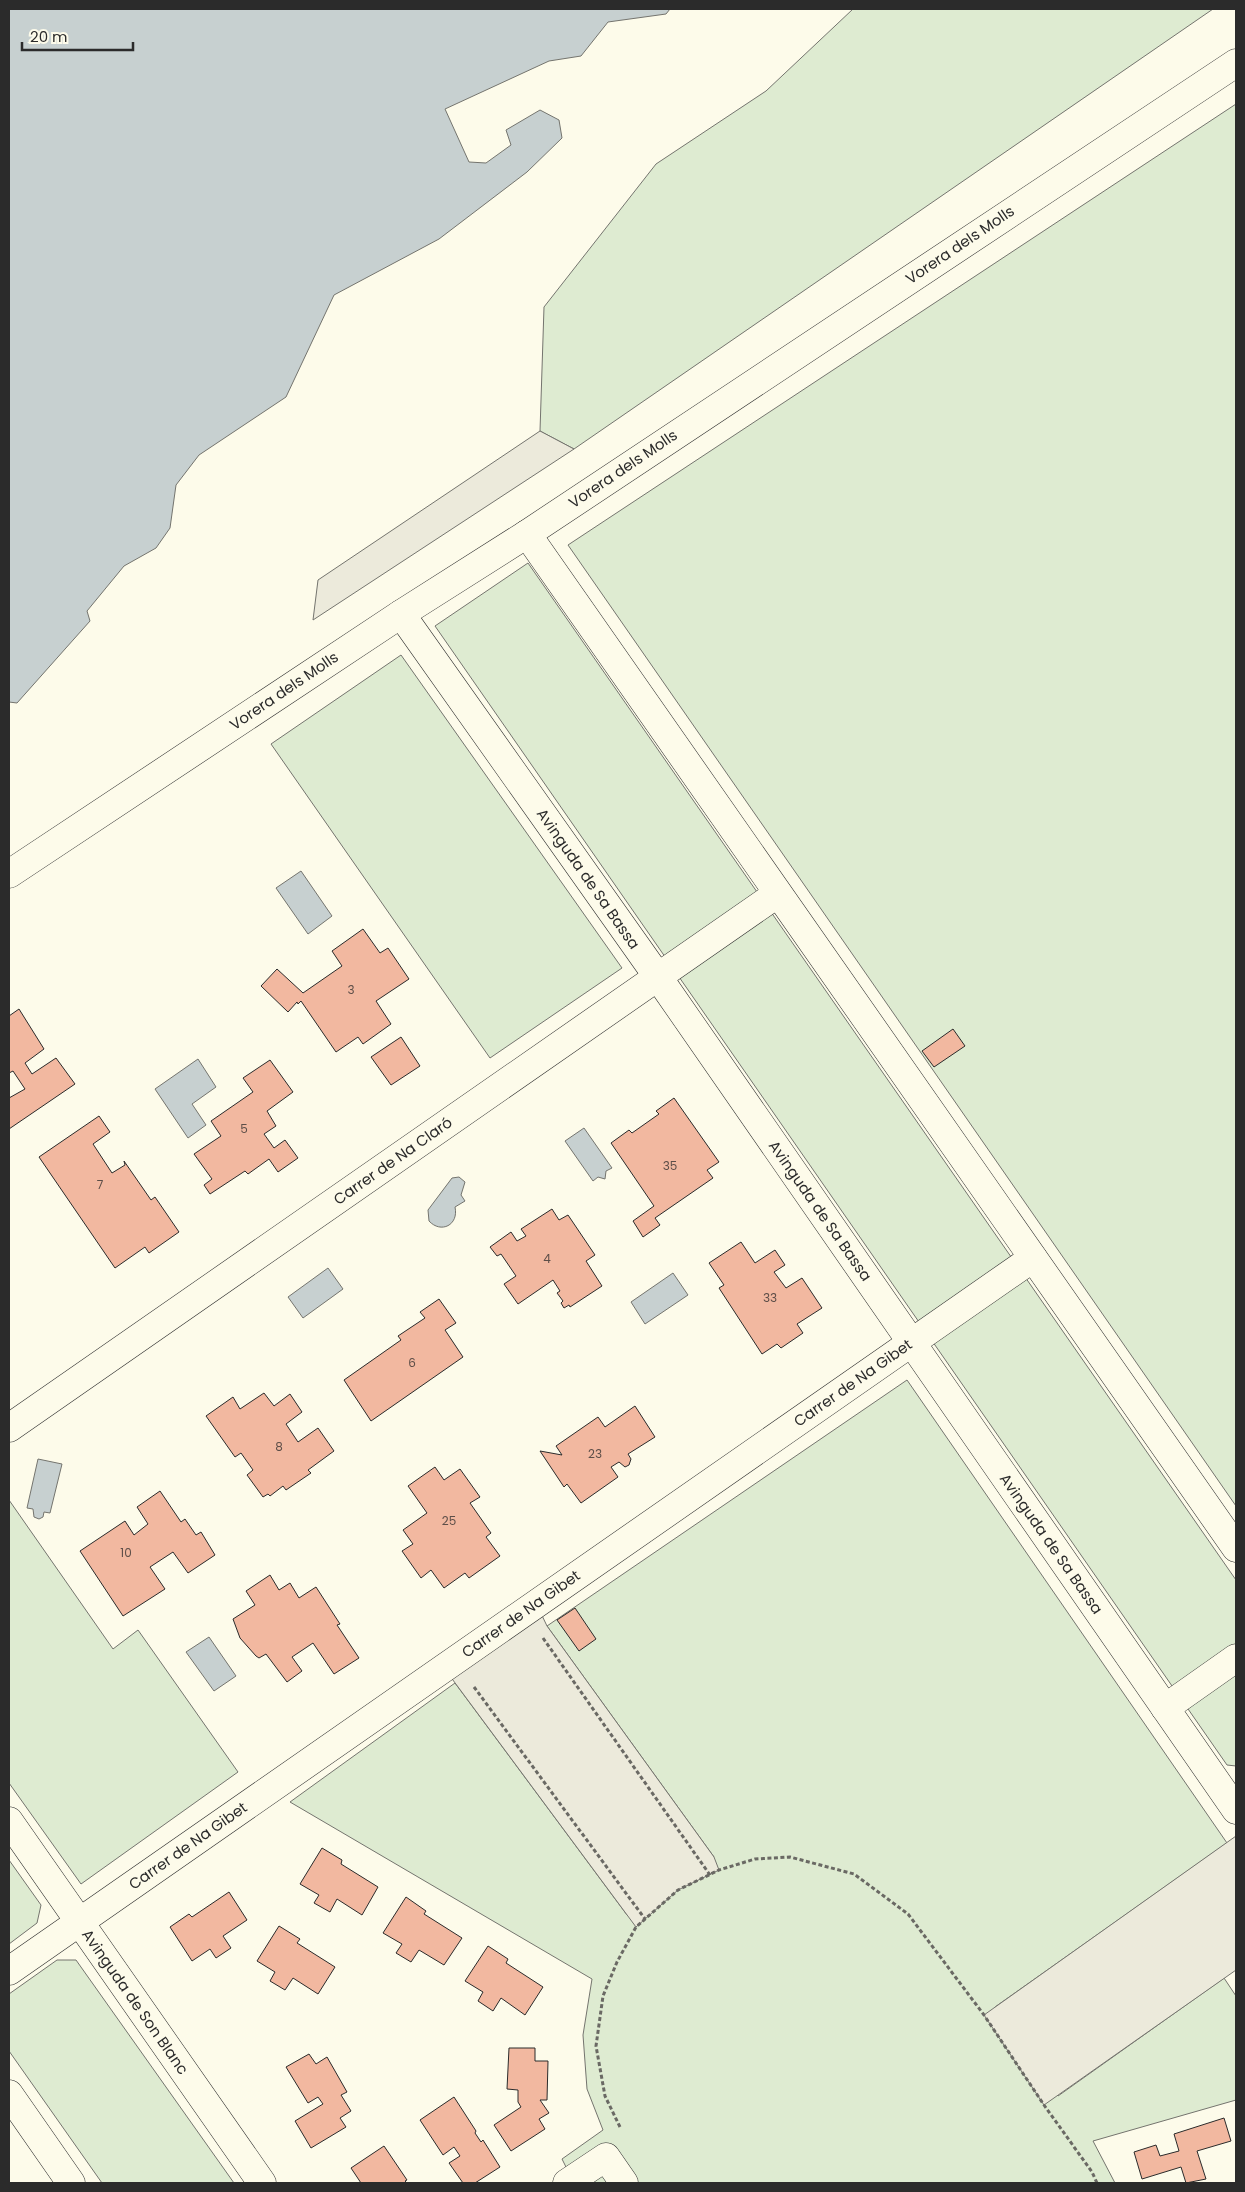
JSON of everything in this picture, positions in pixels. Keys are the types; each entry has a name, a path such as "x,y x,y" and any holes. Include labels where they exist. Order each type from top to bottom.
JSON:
{"street":[{"name":"Vorera dels Molls","path":"9,874 401,614 527,534 1236,63"},
{"path":"527,534 1236,1548"},
{"name":"Avinguda de Sa Bassa","path":"401,614 658,977 1236,1810"},
{"name":"Carrer de Na Claró","path":"9,1428 777,894"},
{"name":"Carrer de Na Gibet","path":"9,1971 1033,1258"},
{"path":"1165,1708 1236,1658"},
{"name":"Avinguda de Son Blanc","path":"9,1821 262,2183"},
{"path":"9,2094 71,2183"},
{"path":"567,2183 606,2157 624,2183"}],"path":[{"path":"524,1611 710,1875"},
{"path":"455,1660 645,1919"},
{"path":"623,2133 605,2096 596,2046 603,1996 617,1962 636,1927 678,1890 710,1875 755,1859 790,1857 854,1874 908,1914 984,2014 1092,2172 1097,2183"}],"green space":[{"path":"853,9 1213,9 574,449 540,431 544,307 656,164 766,91"},
{"path":"1236,104 1236,1506 568,545"},
{"path":"528,563 1236,1580 1236,1766 1227,1765 435,626"},
{"path":"401,655 622,968 490,1058 271,744"},
{"path":"907,1380 1227,1843 995,2007 1058,2096 1224,1978 1236,1996 1236,2100 1093,2141 1115,2183 574,2183 562,2159 603,2130 587,2089 583,2035 592,1979 290,1802 455,1683 627,1915 714,1857 547,1626"},
{"path":"9,1500 113,1649 138,1630 238,1772 81,1884 9,1783"},
{"path":"9,1860 41,1905 37,1923 9,1944"},
{"path":"57,1960 76,1960 234,2183 102,2183 9,2051 9,1994"}],"shaded area":[{"path":"9,9 670,9 666,14 608,22 581,56 549,61 445,109 469,162 486,163 511,145 506,130 540,110 559,120 562,138 527,172 439,239 334,295 286,397 199,455 176,485 170,528 156,548 124,566 87,611 90,621 17,703 9,702"},
{"path":"540,431 574,449 313,620 318,580"},
{"path":"301,871 332,916 308,934 276,888"},
{"path":"198,1059 216,1087 192,1104 206,1125 188,1138 155,1089"},
{"path":"584,1128 612,1168 606,1171 605,1179 598,1177 593,1181 565,1141"},
{"path":"459,1177 465,1182 461,1195 465,1201 455,1207 456,1213 452,1223 444,1227 434,1225 429,1221 428,1210 452,1178"},
{"path":"328,1268 343,1289 303,1318 288,1297"},
{"path":"673,1273 688,1295 645,1324 631,1302"},
{"path":"38,1459 62,1464 50,1513 44,1512 43,1517 39,1519 34,1517 33,1509 27,1508"},
{"path":"536,1603 547,1626 714,1857 719,1870 678,1890 636,1927 444,1668"},
{"path":"209,1637 236,1676 214,1691 186,1652"},
{"path":"1236,1836 1236,1970 1044,2105 984,2015"}],"building":[{"path":"363,929 380,953 388,948 409,979 376,1001 391,1024 363,1044 358,1037 336,1052 301,1001 298,1004 297,1002 288,1012 261,986 277,969 303,993 342,966 332,951"},
{"path":"19,1009 44,1049 25,1063 32,1074 56,1058 75,1084 9,1129 9,1098 25,1089 13,1071 9,1073 9,1016"},
{"path":"953,1029 965,1046 934,1067 922,1051"},
{"path":"401,1037 420,1066 391,1085 371,1057"},
{"path":"270,1060 293,1092 267,1111 276,1126 264,1134 274,1148 285,1140 298,1158 278,1172 269,1159 248,1174 245,1171 210,1194 204,1185 212,1179 194,1154 221,1136 211,1121 253,1092 243,1078"},
{"path":"674,1098 719,1162 707,1170 713,1178 655,1218 660,1225 643,1237 633,1221 654,1206 611,1143 629,1130 632,1133 659,1114 656,1111"},
{"path":"99,1116 110,1132 93,1144 112,1173 125,1165 124,1161 151,1200 155,1197 179,1232 149,1253 145,1247 115,1268 39,1157"},
{"path":"552,1209 559,1220 568,1215 595,1255 586,1261 602,1286 570,1307 569,1305 564,1308 561,1303 563,1301 557,1293 560,1291 553,1280 518,1304 504,1284 516,1276 501,1254 497,1256 490,1247 511,1232 517,1241 526,1236 521,1229"},
{"path":"741,1242 755,1263 775,1250 785,1265 774,1272 786,1288 802,1278 822,1308 797,1324 803,1333 781,1348 777,1344 762,1354 719,1288 724,1285 709,1263"},
{"path":"439,1299 456,1323 445,1330 463,1357 371,1421 344,1380 401,1340 398,1336 425,1318 420,1312"},
{"path":"264,1393 274,1406 290,1394 302,1412 286,1424 298,1442 318,1428 334,1451 308,1470 311,1473 286,1490 283,1486 270,1496 268,1494 263,1497 247,1475 253,1470 241,1453 235,1457 206,1416 233,1397 240,1409"},
{"path":"635,1406 655,1437 628,1454 631,1459 629,1465 625,1467 619,1462 611,1467 618,1477 581,1503 567,1484 564,1487 540,1451 562,1455 556,1446 598,1417 605,1427"},
{"path":"435,1467 444,1480 460,1469 480,1497 470,1503 491,1533 486,1537 500,1556 469,1578 465,1573 444,1588 431,1570 421,1578 402,1551 413,1544 403,1530 427,1513 408,1486"},
{"path":"160,1491 181,1522 185,1519 196,1535 201,1532 215,1555 188,1573 173,1552 150,1567 165,1589 123,1616 80,1551 125,1521 134,1535 148,1524 137,1507"},
{"path":"270,1575 279,1590 290,1583 299,1598 316,1587 340,1624 337,1625 359,1658 334,1674 313,1643 292,1657 302,1671 287,1682 266,1654 259,1658 256,1656 240,1638 233,1619 255,1605 246,1591"},
{"path":"575,1608 596,1639 579,1651 557,1620"},
{"path":"322,1848 342,1860 341,1864 378,1887 362,1915 337,1899 330,1912 314,1903 319,1895 300,1884"},
{"path":"229,1892 247,1920 223,1936 231,1948 216,1958 210,1949 192,1961 170,1927 189,1914 192,1917"},
{"path":"406,1897 426,1911 424,1914 462,1938 444,1965 419,1950 411,1962 396,1953 402,1944 383,1933"},
{"path":"279,1926 300,1939 297,1943 335,1967 318,1994 293,1978 285,1990 270,1981 275,1972 257,1961"},
{"path":"488,1946 508,1959 506,1963 543,1987 525,2015 501,1998 493,2011 478,2001 483,1992 465,1981"},
{"path":"509,2048 535,2048 535,2061 548,2061 547,2100 540,2100 549,2113 539,2119 545,2129 511,2151 494,2125 521,2107 518,2102 518,2090 507,2089"},
{"path":"309,2054 316,2064 327,2057 347,2092 341,2095 351,2111 340,2118 346,2127 311,2148 295,2121 323,2104 318,2097 308,2103 286,2067"},
{"path":"454,2097 476,2131 475,2133 481,2142 483,2140 500,2167 475,2183 463,2183 449,2163 460,2156 454,2147 443,2155 420,2120"},
{"path":"1224,2118 1231,2141 1197,2151 1206,2179 1186,2183 1181,2167 1142,2179 1134,2152 1156,2145 1160,2156 1179,2151 1174,2134"},
{"path":"384,2146 407,2180 405,2181 407,2183 361,2183 351,2168"}]}
